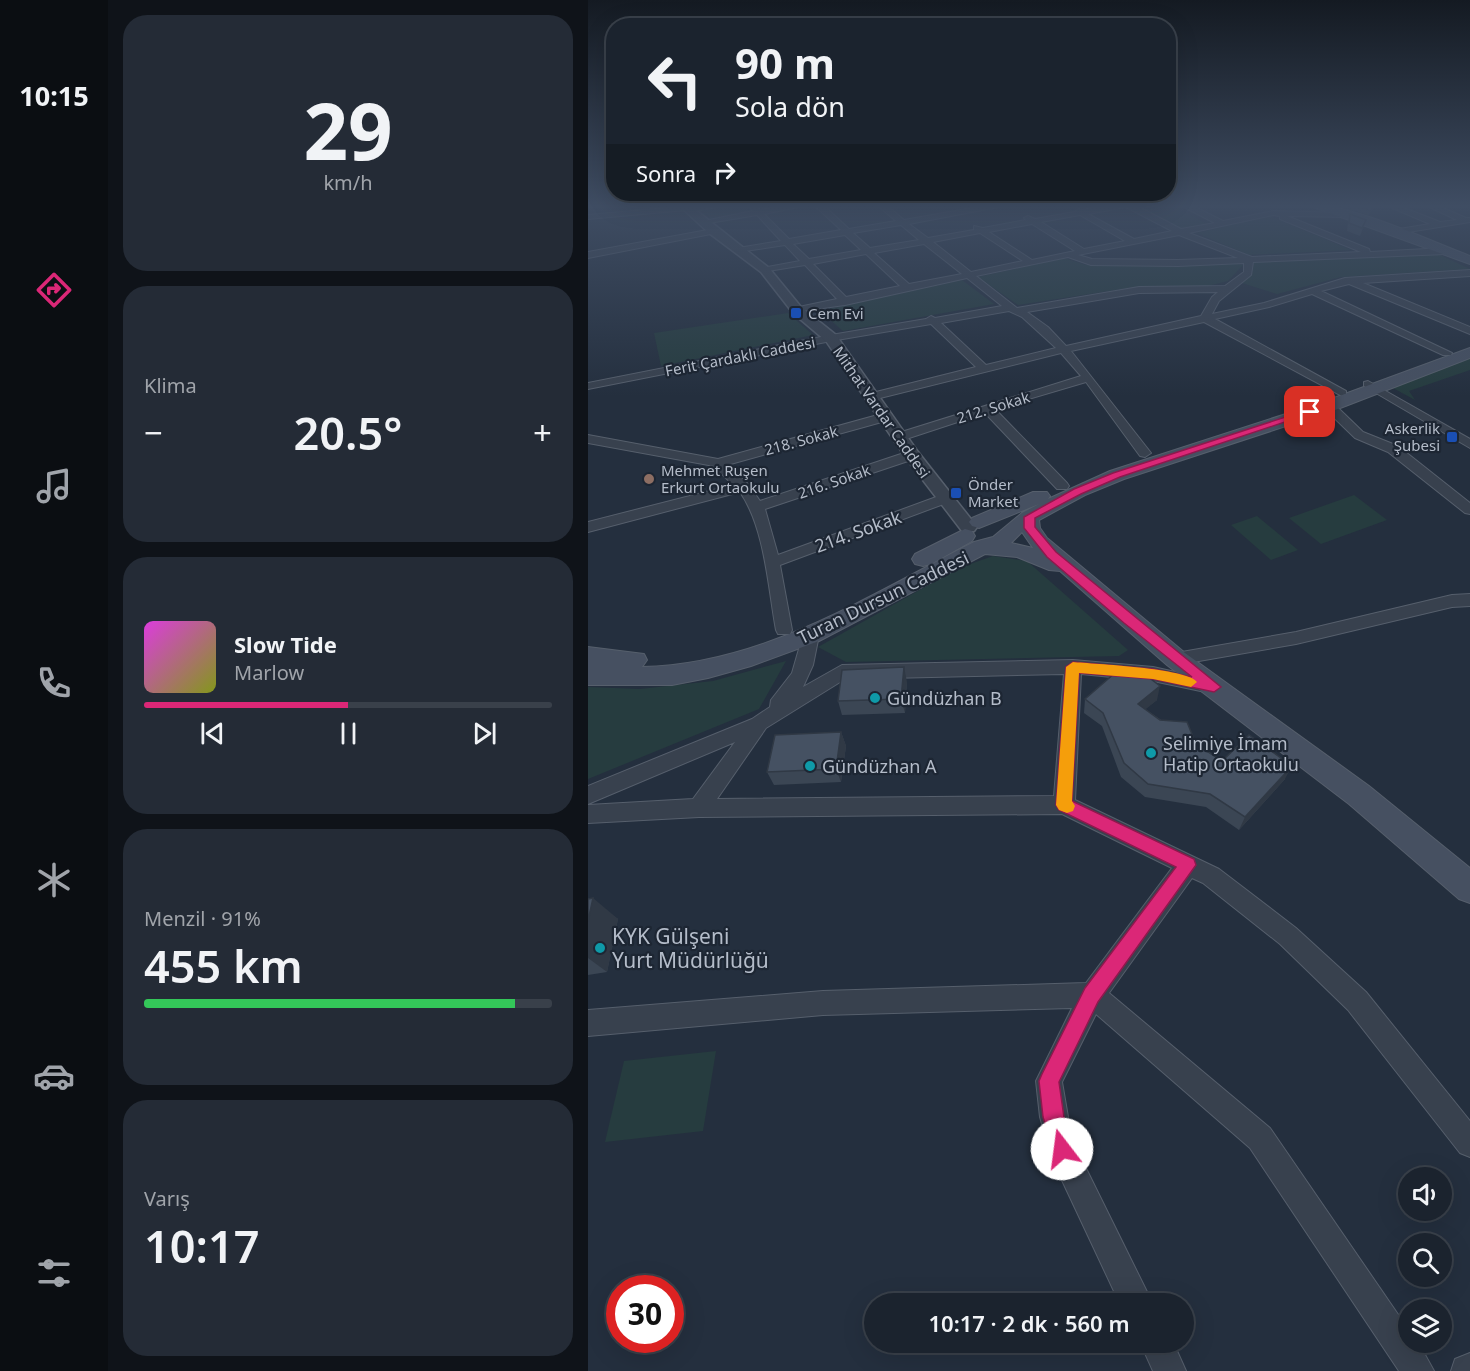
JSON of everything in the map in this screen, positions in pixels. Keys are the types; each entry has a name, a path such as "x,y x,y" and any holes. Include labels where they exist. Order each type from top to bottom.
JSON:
{"main road":[{"name":"Turan Dursun Caddesi","path":"1372,386 1470,344"},
{"name":"Turan Dursun Caddesi","path":"974,533 1000,542 1029,517 1078,491 1117,475 1470,353"},
{"name":"Turan Dursun Caddesi","path":"783,638 1062,486 1145,453 1335,400"},
{"path":"1029,517 1030,528 1040,543 1063,567 1176,659 1359,795 1470,888"},
{"name":"Turan Dursun Caddesi","path":"588,656 645,661 691,656 783,638 811,635 974,533"},
{"path":"974,533 1063,567"},
{"path":"1008,533 1063,567"},
{"path":"588,675 629,677 674,675 721,666 783,638"}],"street":[{"name":"Mithat Vardar Caddesi","path":"763,268 797,310 831,338 944,499 974,533"},
{"path":"765,270 777,268"},
{"path":"811,268 845,302"},
{"path":"886,268 907,288"},
{"path":"960,268 1065,349 1145,453"},
{"path":"797,310 1008,268"},
{"path":"1204,318 1215,298 1248,273 1248,268"},
{"path":"872,396 1065,349 1266,305 1350,280 1470,273"},
{"path":"1350,280 1470,331"},
{"path":"1015,309 1139,290 1226,289"},
{"path":"1313,291 1447,353"},
{"name":"Ferit Çardaklı Caddesi","path":"588,386 831,338 998,308 1015,309"},
{"path":"1204,318 1335,400 1359,435 1393,449 1470,510"},
{"path":"932,320 984,369"},
{"name":"212. Sokak","path":"899,437 1088,378"},
{"path":"1372,386 1470,444"},
{"path":"987,408 1062,486"},
{"name":"218. Sokak","path":"718,463 885,417"},
{"path":"588,439 718,463 743,487 757,507 772,562 783,638"},
{"name":"216. Sokak","path":"757,507 912,455"},
{"path":"588,527 743,487"},
{"name":"214. Sokak","path":"772,562 944,499"},
{"path":"1176,659 1296,638 1452,601 1470,600"},
{"path":"699,808 759,723 789,694 806,666 811,635"},
{"path":"1064,805 1073,667"},
{"path":"588,795 759,723 842,672 1073,667 1153,674 1214,687"},
{"path":"588,814 699,808 1064,805 1211,876 1288,936 1357,1001 1470,1143"},
{"path":"1132,1293 1062,1149 1054,1117 1049,1081 1092,995 1188,865"},
{"path":"588,1023 823,1003 1092,995 1260,1138 1418,1371"},
{"path":"1161,1353 1170,1371"}],"green space":[{"path":"1019,268 1240,268 1228,281 1208,286 1135,287 1018,305 978,277"},
{"path":"1253,268 1470,269 1341,277 1277,294 1242,283"},
{"path":"962,280 994,304 843,331 820,311"},
{"path":"788,313 813,335 661,366 654,333"},
{"path":"1470,358 1470,370 1409,391 1415,400 1393,388"},
{"path":"1354,495 1387,520 1321,544 1289,518"},
{"path":"1257,516 1298,550 1271,560 1231,525"},
{"path":"993,556 1027,561 1128,650 1119,656 846,662 818,647 959,568"},
{"path":"786,661 759,709 588,779 588,687 640,689 713,681"},
{"path":"716,1051 703,1131 605,1142 624,1061"}],"building":[{"name":"Selimiye İmam Hatip Ortaokulu","path":"1123,666 1135,667 1160,686 1138,704 1160,720 1187,722 1196,744 1222,761 1249,735 1292,766 1245,817 1210,794 1148,784 1124,763 1103,713 1085,699"},
{"path":"904,667 901,699 838,701 842,670"},
{"path":"841,732 836,769 767,772 775,735"},
{"path":"593,898 588,921 588,899"}],"slow traffic":[{"path":"1067,806 1064,805 1073,667 1153,674 1191,682"}],"place":[{"name":"Cem Evi","path":"796,313"},
{"name":"Askerlik Şubesi","path":"1452,437"},
{"name":"Mehmet Ruşen Erkurt Ortaokulu","path":"649,479"},
{"name":"Önder Market","path":"956,493"},
{"name":"Gündüzhan B","path":"875,698"},
{"name":"Selimiye İmam Hatip Ortaokulu","path":"1151,753"},
{"name":"Gündüzhan A","path":"810,766"},
{"name":"KYK Gülşeni Yurt Müdürlüğü","path":"600,948"}],"route":[{"path":"1062,1149 1054,1117 1049,1081 1092,995 1188,865 1064,805 1073,667 1153,674 1214,687 1128,620 1040,543 1030,528 1029,517 1078,491 1117,475 1310,412"}]}
